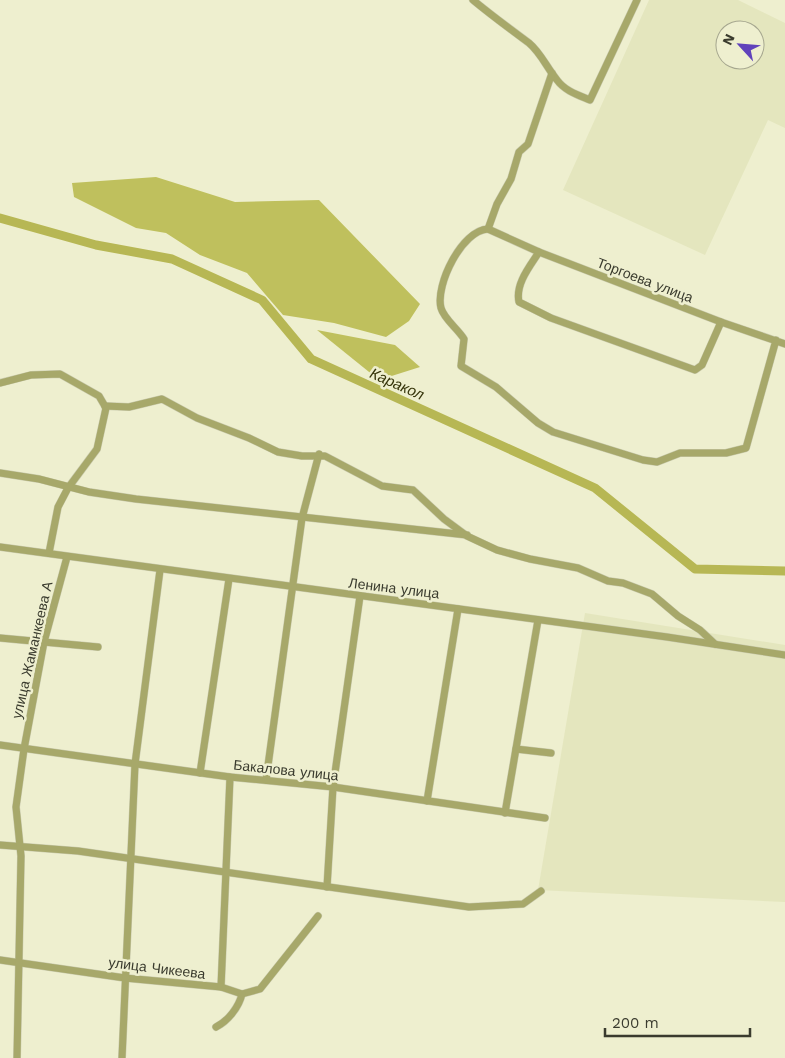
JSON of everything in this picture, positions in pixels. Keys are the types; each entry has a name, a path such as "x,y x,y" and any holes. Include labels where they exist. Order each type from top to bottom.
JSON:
{"street":[{"path":"473,0 530,44 558,82 573,93 590,100 637,0"},
{"path":"552,74 528,144 519,152 511,179 497,204 488,229 480,229 469,236 460,247 447,271 442,290 441,311 464,339 461,366 496,387 538,423 552,432 644,460 657,462 680,453 726,454 746,448 776,340"},
{"name":"Торгоева улица","path":"488,229 539,252 785,344"},
{"path":"539,252 519,289 519,302 551,318 695,370 702,365 722,322"},
{"path":"0,383 31,374 60,374 99,396 105,406 97,449 68,488 58,506 49,553"},
{"path":"105,406 129,407 162,399 197,418 249,438 278,452 302,456 319,454 336,460 382,486 413,490 444,520 467,536 512,555 569,565 608,581 623,583 652,594 700,630 715,644"},
{"path":"266,780 294,588 302,518 319,454"},
{"path":"0,473 39,478 68,488 136,499 467,536"},
{"name":"Ленина улица","path":"0,547 785,655"},
{"name":"улица Жаманкеева А","path":"17,1058 17,963 21,856 18,846 16,807 24,749 44,642 67,557"},
{"path":"122,1058 135,764 160,570"},
{"path":"200,773 229,579"},
{"path":"327,887 333,787 360,596"},
{"path":"427,801 458,609"},
{"path":"505,812 538,620"},
{"path":"0,638 98,647"},
{"name":"Бакалова улица","path":"0,745 230,777 333,787 545,818"},
{"path":"516,749 551,753"},
{"name":"улица Чикеева","path":"0,960 125,978 221,987 230,777"},
{"path":"0,845 78,851 469,907 523,904 541,891"},
{"path":"221,987 242,994 260,989 318,916"},
{"path":"216,1027 226,1022 241,1000 242,994"}],"shaded area":[{"path":"649,0 738,0 785,23 785,128 768,120 705,255 563,190"},
{"path":"156,177 235,202 319,200 420,304 409,321 386,337 334,323 283,315 247,273 200,255 166,233 136,228 74,197 72,183"},
{"path":"317,330 395,345 420,367 379,380"},
{"path":"585,613 785,645 785,902 538,890"}],"waterway":[{"name":"Каракол","path":"0,218 96,245 172,259 262,300 311,359 595,488 695,569 785,571"}]}
